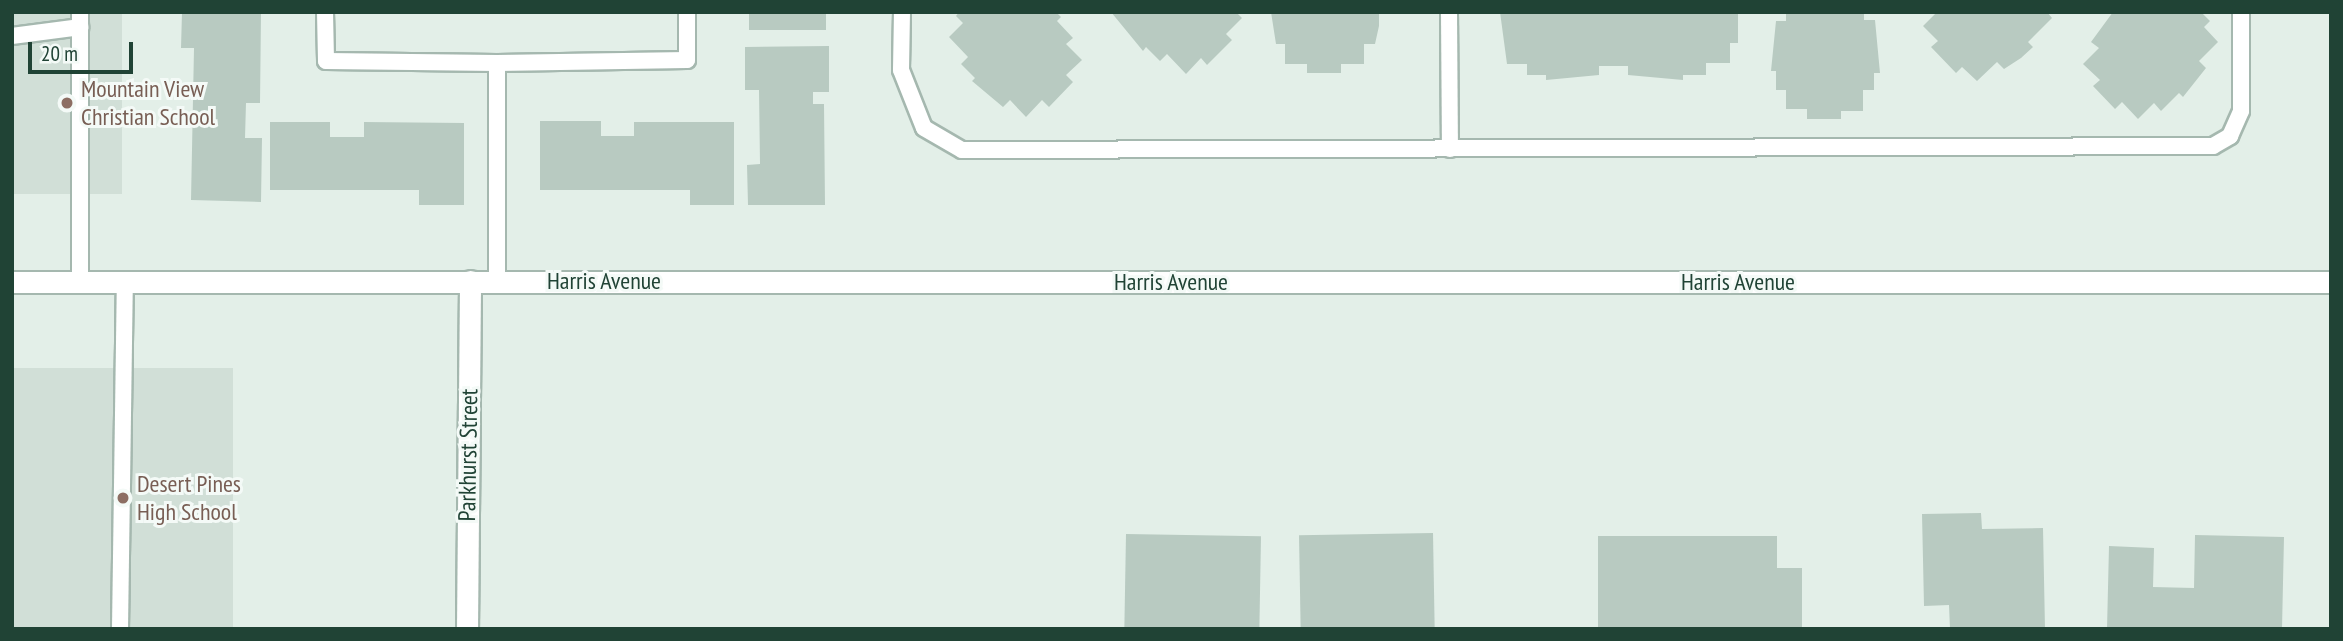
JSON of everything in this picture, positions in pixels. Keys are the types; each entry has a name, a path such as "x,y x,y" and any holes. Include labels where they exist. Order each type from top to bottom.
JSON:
{"street":[{"name":"Parkhurst Street","path":"467,629 470,281"},
{"name":"Harris Avenue","path":"12,282 2331,282"}],"lane":[{"path":"325,12 326,61 497,63 687,60 687,12"},
{"path":"902,12 901,70 924,128 962,150 2213,146 2230,136 2241,111 2241,12"},
{"path":"1449,12 1450,149"},
{"path":"12,36 80,20 80,282"},
{"path":"497,63 497,281"},
{"path":"120,629 125,282"}],"shaded area":[{"name":"Mountain View Christian School","path":"12,12 122,12 122,194 12,194"},
{"name":"Desert Pines High School","path":"12,368 233,368 233,629 12,629"}],"building":[{"path":"182,12 261,12 260,103 246,103 245,138 262,138 261,202 191,200 194,48 181,48"},
{"path":"749,12 826,12 826,30 749,30"},
{"path":"959,12 1056,12 1061,17 1057,21 1073,38 1066,44 1082,60 1066,75 1073,82 1049,107 1042,100 1026,117 1010,100 1003,107 972,81 975,78 961,64 968,57 949,37 963,23 956,16"},
{"path":"1111,12 1236,12 1242,18 1226,34 1232,40 1207,65 1201,58 1186,74 1167,54 1160,61 1146,47 1143,51"},
{"path":"1271,12 1379,12 1379,26 1375,44 1364,44 1364,64 1341,64 1341,73 1307,73 1307,64 1285,64 1285,44 1276,44"},
{"path":"1500,12 1738,12 1738,43 1730,43 1730,63 1706,63 1706,75 1683,75 1683,80 1628,75 1628,66 1599,66 1599,75 1546,80 1546,75 1527,75 1527,64 1507,64"},
{"path":"1786,12 1864,12 1864,20 1875,20 1880,73 1874,73 1874,90 1863,90 1863,111 1841,111 1841,119 1807,119 1807,109 1786,109 1786,90 1776,90 1776,71 1771,71 1776,21 1786,21"},
{"path":"1937,12 2047,12 2052,18 2028,42 2033,47 2021,58 2004,69 1997,62 1977,81 1962,67 1956,73 1931,47 1938,41 1923,26"},
{"path":"2113,12 2201,12 2210,21 2204,27 2218,42 2199,61 2206,68 2183,97 2179,93 2161,111 2154,103 2138,119 2122,102 2115,109 2093,86 2100,80 2083,64 2099,48 2091,42"},
{"path":"829,46 829,92 813,92 813,104 824,104 825,205 748,205 747,165 760,164 759,90 745,90 745,47"},
{"path":"540,121 601,121 601,136 634,136 634,122 734,122 734,205 690,205 690,190 540,190"},
{"path":"270,122 330,122 330,137 364,137 364,122 464,123 464,205 419,205 419,190 270,190"},
{"path":"1981,513 1982,529 2043,528 2045,629 1950,629 1949,605 1924,606 1922,514"},
{"path":"1433,533 1435,629 1301,629 1299,535"},
{"path":"1126,534 1261,536 1259,629 1124,629"},
{"path":"2195,535 2284,537 2282,629 2107,629 2109,546 2154,548 2153,587 2194,588"},
{"path":"1598,536 1777,536 1777,568 1802,568 1802,629 1598,629"}],"place":[{"name":"Mountain View Christian School","path":"67,103"},
{"name":"Desert Pines High School","path":"123,498"}]}
